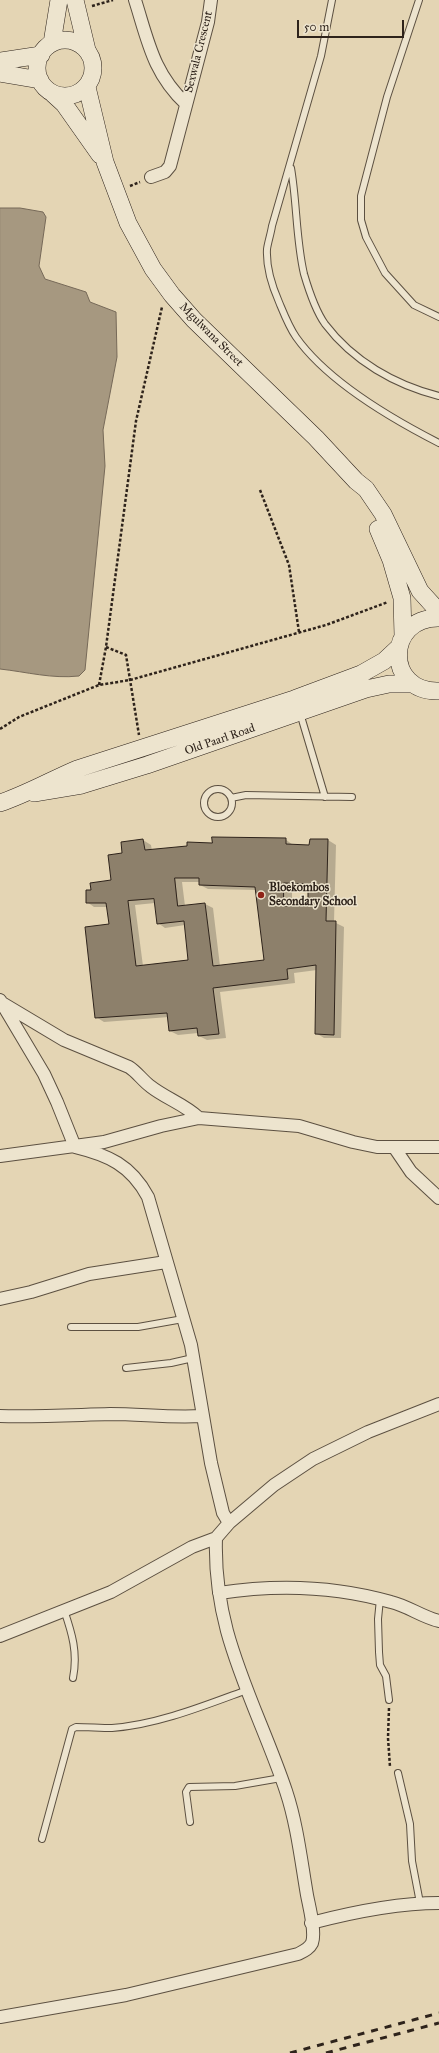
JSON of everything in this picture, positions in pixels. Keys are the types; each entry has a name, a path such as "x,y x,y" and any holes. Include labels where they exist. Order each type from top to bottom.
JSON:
{"street":[{"path":"0,61 46,49 61,40 71,40 80,44 87,50 92,59 94,68 92,78 87,86 71,96 62,96 53,94 45,88 40,80 37,67 46,49 59,0"},
{"name":"Sexwala Crescent","path":"135,0 156,65 173,92 186,104"},
{"name":"Sexwala Crescent","path":"151,177 165,172 170,166 208,22 212,0"},
{"path":"82,3 87,50"},
{"path":"0,73 40,80"},
{"name":"Mgulwana Street","path":"87,86 105,162 128,223 153,269 194,320 316,438 356,481 366,489 375,500 420,591 439,612"},
{"name":"Mgulwana Street","path":"53,94 73,116 105,162"},
{"name":"Mgulwana Street","path":"356,481 383,540 402,598 401,642"},
{"name":"Old Paarl Road","path":"297,706 384,661 418,622 439,618"},
{"path":"401,642 398,658 406,677 413,684"},
{"name":"Old Paarl Road","path":"0,803 26,794 77,769 297,706 389,684 413,684 423,689 439,691"},
{"path":"1,1001 64,1040 129,1067 149,1086 177,1101 199,1118"},
{"path":"1,1001 44,1074 75,1147"},
{"path":"0,1156 75,1147 199,1118 299,1126 353,1142 377,1147 439,1147"},
{"path":"75,1147 95,1152 111,1159 127,1169 141,1184 148,1197 194,1358 202,1416 223,1513 229,1523"},
{"path":"394,1147 411,1172 439,1198"},
{"path":"0,1299 31,1292 89,1274 166,1262"},
{"path":"0,1636 111,1592 192,1547 216,1538 229,1523 274,1485 313,1459 368,1432 439,1404"},
{"path":"0,1416 111,1414 164,1417 202,1416"},
{"path":"0,2017 126,1995 298,1954 308,1949 312,1942 311,1923 295,1824 281,1778 247,1690 227,1630 219,1593 216,1538"},
{"path":"219,1593 245,1589 326,1589 393,1602 439,1621"},
{"path":"311,1923 344,1914 420,1903 439,1903"}],"lane":[{"path":"332,0 321,56 267,250 268,272 273,290 296,337 319,363 353,392 415,431 439,443"},
{"path":"419,0 387,98 362,196 361,220 366,237 385,273 414,305 439,317"},
{"path":"291,165 296,200 299,248 304,274 313,302 325,324 349,349 376,370 399,383 439,396"},
{"path":"297,706 325,796"},
{"path":"212,790 223,790 231,798 231,809 223,816 212,816 205,809 204,798 212,790"},
{"path":"231,798 246,795 352,797"},
{"path":"71,1327 138,1327 183,1319"},
{"path":"126,1368 156,1365 194,1358"},
{"path":"380,1599 378,1620 378,1652 380,1665 386,1676 389,1700"},
{"path":"64,1610 76,1652 73,1678"},
{"path":"42,1839 72,1729 76,1727 113,1728 136,1724 171,1715 247,1690"},
{"path":"398,1773 410,1824 412,1861 420,1903"},
{"path":"190,1822 186,1792 189,1787 235,1786 281,1778"}],"path":[{"path":"82,3 113,0"},
{"path":"99,685 106,647 136,421 163,304"},
{"path":"260,490 289,565 299,632"},
{"path":"0,729 19,717 99,685 130,680 326,625 390,601"},
{"path":"106,647 126,655 139,739"},
{"path":"389,1700 388,1747 391,1768 398,1773"}],"shaded area":[{"path":"0,208 20,208 43,212 46,217 39,266 45,279 86,292 90,302 116,312 117,357 103,430 105,466 85,670 79,676 59,677 0,669"}],"building":[{"path":"212,837 286,838 286,844 309,845 310,839 328,839 326,921 336,921 334,1035 315,1034 316,965 287,969 288,979 213,988 219,1034 198,1036 197,1028 169,1031 167,1013 95,1018 85,927 109,924 106,903 86,903 86,890 91,890 90,883 111,880 108,855 122,853 121,842 143,839 145,850 187,846 187,842 212,843","holes":["175,878 199,878 199,885 255,887 264,960 213,966 205,903 178,906","284,883 308,884 308,906 284,906","154,899 157,924 184,921 188,960 136,966 128,901"]}],"railway":[{"path":"290,2053 439,2013"},
{"path":"326,2053 439,2023"}],"place":[{"name":"Bloekombos Secondary School","path":"261,895"}]}
